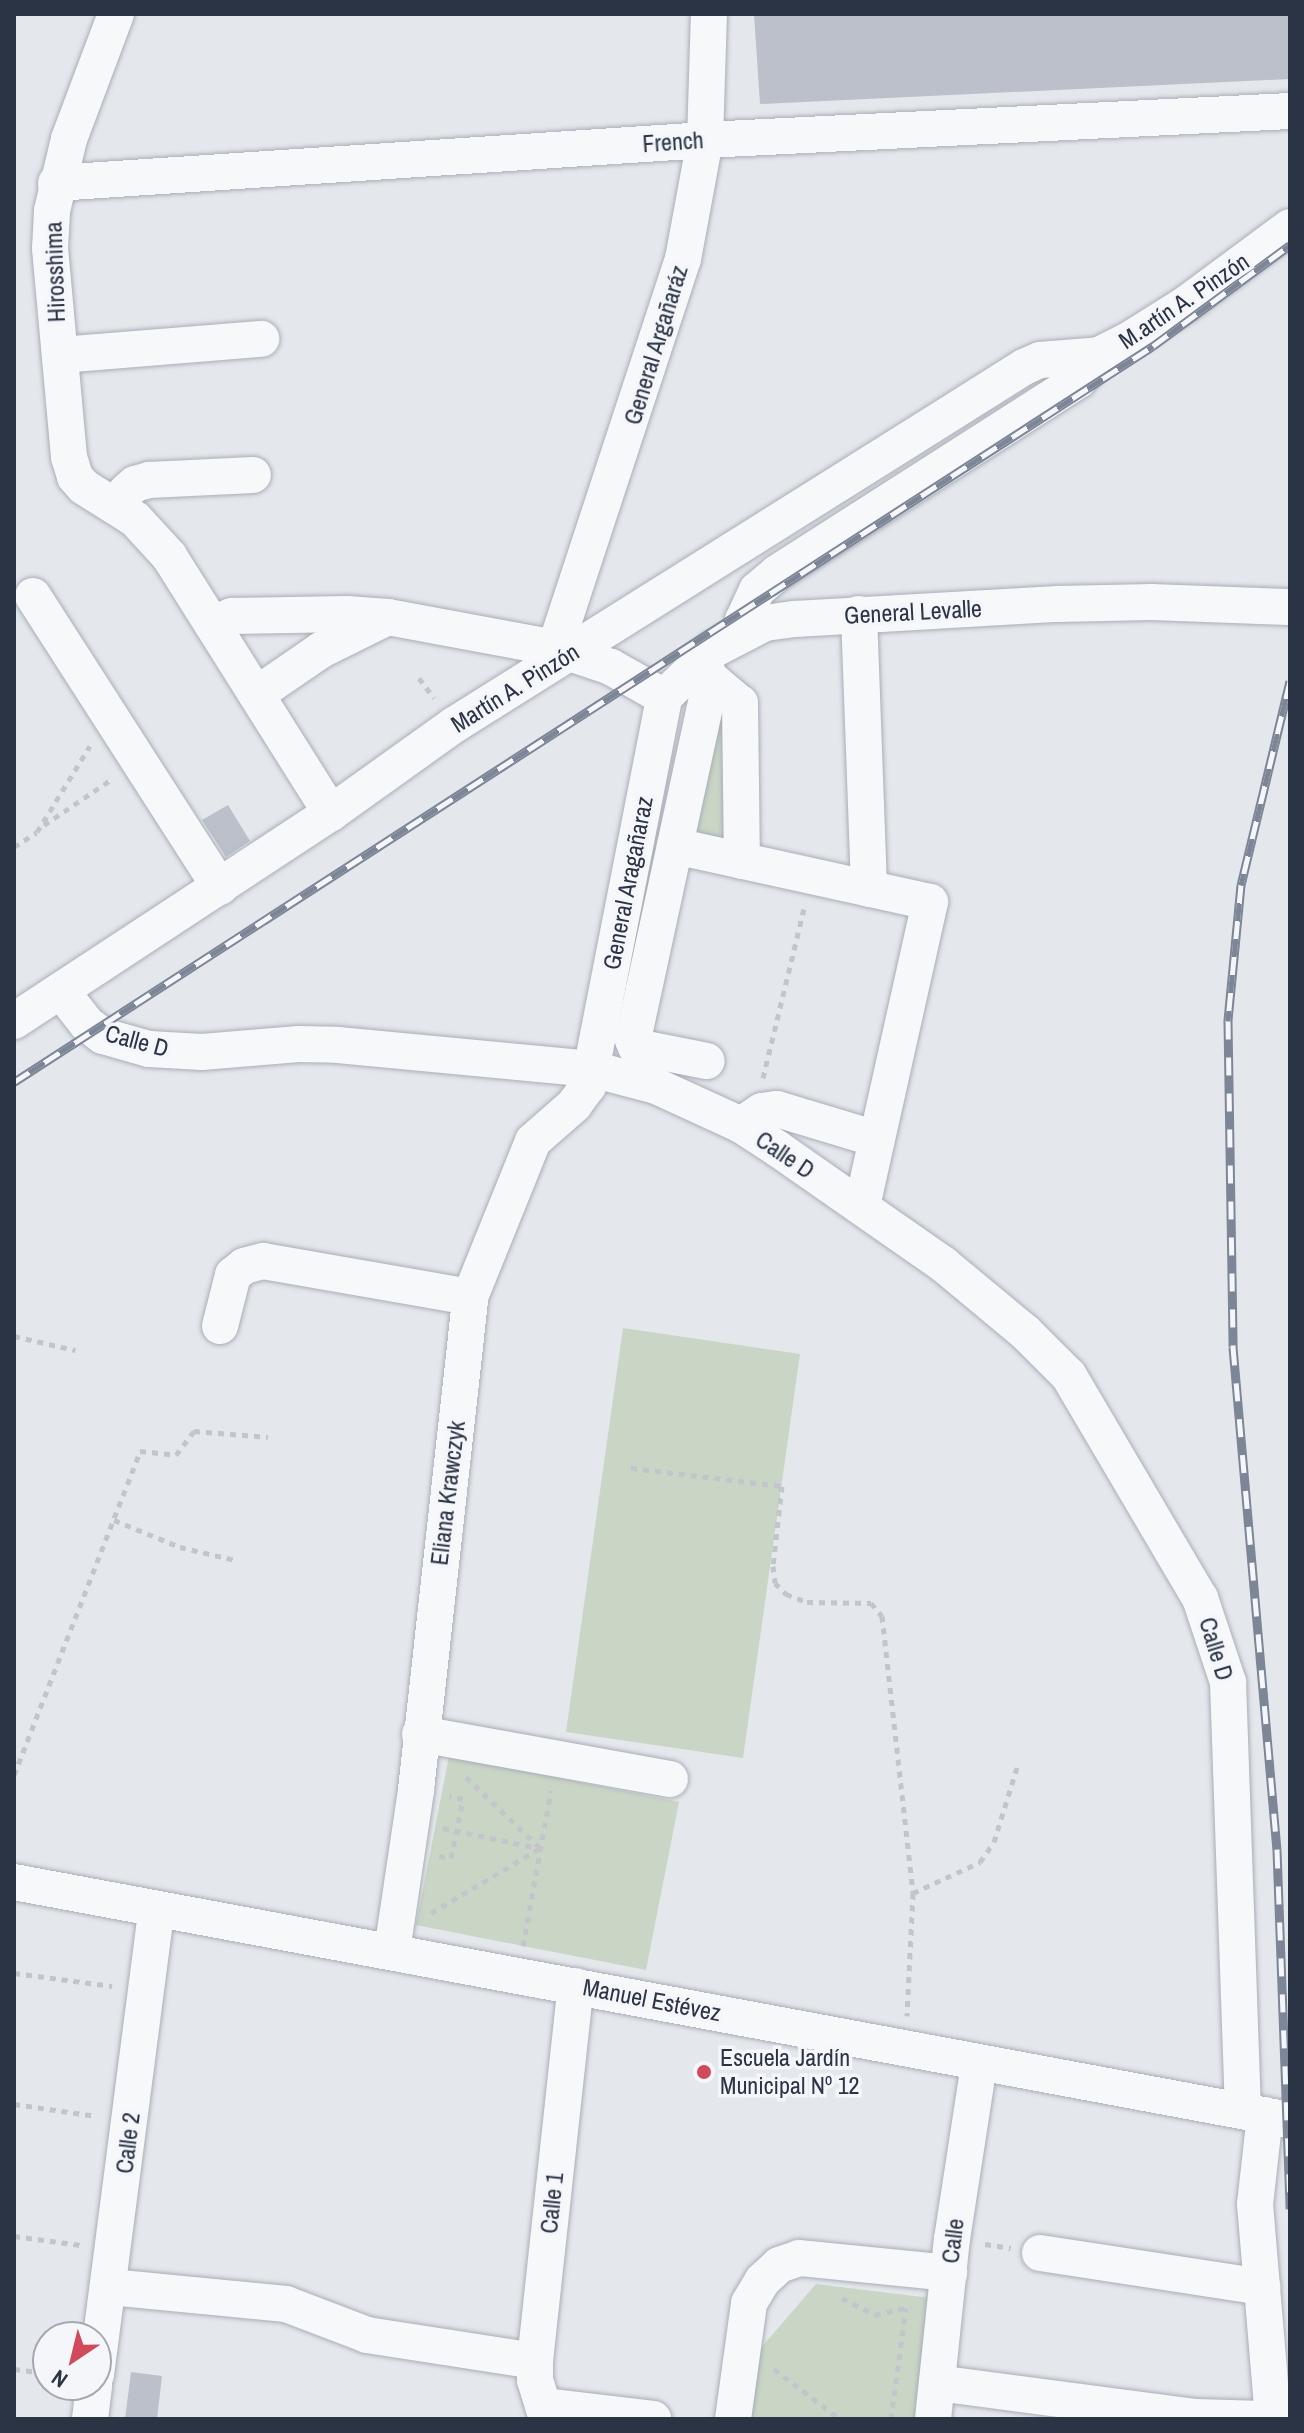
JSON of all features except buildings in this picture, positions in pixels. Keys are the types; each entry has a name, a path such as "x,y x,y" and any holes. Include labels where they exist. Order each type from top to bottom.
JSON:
{"street":[{"name":"Hirosshima","path":"116,14 56,183 50,248 69,457 75,477 84,487 120,508"},
{"name":"General Argañaráz","path":"564,650 675,289 697,196 705,140 709,14"},
{"name":"French","path":"56,183 705,140 1290,111"},
{"name":"M.artín A. Pinzón","path":"1024,367 1040,360 1099,355 1186,304 1290,227"},
{"path":"60,355 261,339"},
{"path":"743,632 743,620 757,590 777,573 1079,380 1099,355"},
{"name":"Martín A. Pinzón","path":"14,1021 331,813 564,650 1024,367"},
{"path":"253,475 149,480 135,484 126,492 120,508 135,519 169,556 331,813"},
{"path":"33,596 220,887"},
{"name":"General Levalle","path":"664,697 706,670 743,632 765,623 859,614 1151,602 1290,607"},
{"path":"212,624 232,616 318,613 388,617 564,650 637,679 664,697"},
{"path":"859,614 869,889"},
{"path":"257,694 321,650 388,617"},
{"path":"706,670 675,846 633,1040 636,1047 707,1061"},
{"path":"706,670 740,703 742,861"},
{"name":"General Aragañaraz","path":"592,1069 664,697"},
{"path":"675,846 930,902 862,1207"},
{"name":"Calle D","path":"61,991 87,1024 103,1036 173,1052 338,1045 592,1069 755,1117 862,1207 955,1274 1025,1332 1069,1376 1200,1598 1228,1682 1266,2116 1256,2181 1273,2419"},
{"name":"Eliana Krawczyk","path":"393,1943 411,1822 470,1297 533,1141 574,1105 588,1086 592,1069"},
{"path":"755,1117 877,1139"},
{"path":"220,1326 233,1275 244,1266 263,1261 470,1297"},
{"path":"420,1734 670,1779"},
{"name":"Manuel Estévez","path":"14,1882 156,1911 393,1943 576,1986 1266,2116"},
{"name":"Calle 2","path":"105,2321 156,1911"},
{"name":"Calle 1","path":"545,2413 535,2380 535,2361 576,1986"},
{"name":"Calle","path":"933,2419 951,2256 979,2064"},
{"path":"1040,2253 1262,2287"},
{"path":"733,2419 749,2303 762,2281 779,2265 799,2258 951,2256"},
{"path":"110,2287 286,2304 367,2335 535,2361"},
{"path":"937,2383 1196,2417 1264,2419"},
{"path":"545,2413 653,2419"}],"path":[{"path":"39,828 109,714"},
{"path":"14,847 139,761"},
{"path":"755,1117 812,876"},
{"path":"14,1336 75,1350"},
{"path":"14,1775 140,1451 176,1455 194,1431 268,1437"},
{"path":"631,1468 782,1486 773,1566 775,1583 786,1594 807,1602 871,1603 882,1616 913,1893 905,2049"},
{"path":"114,1520 180,1547 235,1560"},
{"path":"518,1974 556,1760"},
{"path":"913,1893 980,1862 994,1842 1018,1764"},
{"path":"464,1776 540,1848"},
{"path":"411,1822 540,1848"},
{"path":"393,1943 540,1848"},
{"path":"14,1973 147,1991"},
{"path":"14,2104 130,2120"},
{"path":"14,2236 115,2250"},
{"path":"951,2256 1040,2253"},
{"path":"891,2419 906,2308"},
{"path":"743,2346 840,2419"}],"green space":[{"path":"718,700 729,714 727,847 685,838"},
{"path":"623,1328 800,1354 743,1758 566,1732"},
{"path":"449,1756 679,1802 646,1970 416,1925"},
{"path":"816,2284 930,2298 915,2419 748,2419 755,2355"}],"railway":[{"path":"14,1082 1153,346 1290,245"},
{"path":"1290,681 1241,885 1228,1021 1233,1347 1277,1850 1290,2209"}],"place":[{"name":"Escuela Jardín Municipal Nº 12","path":"704,2072"}]}
